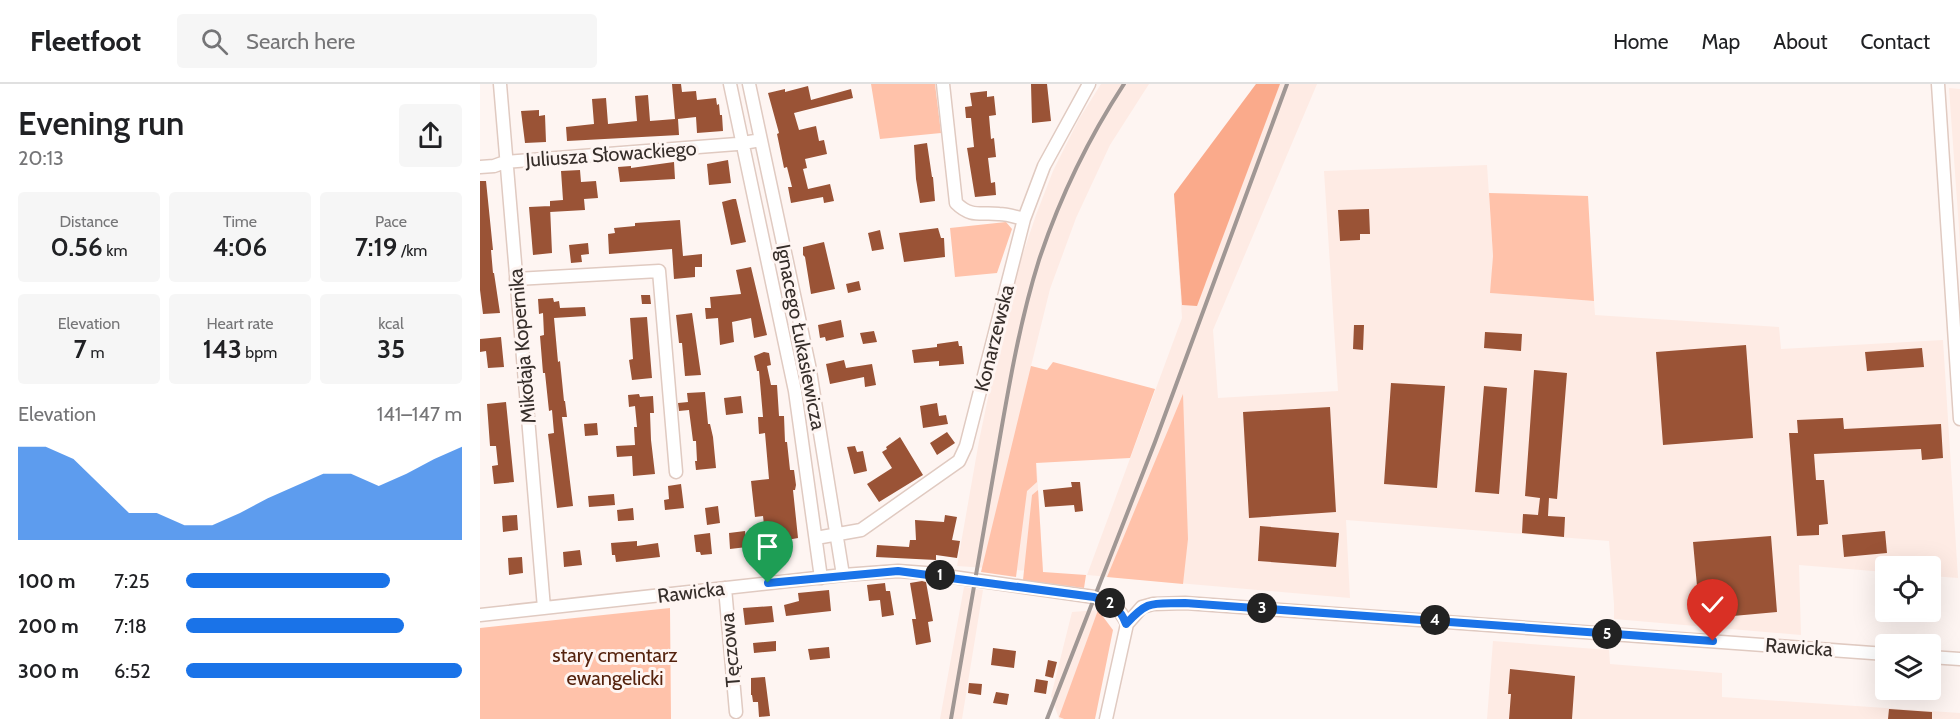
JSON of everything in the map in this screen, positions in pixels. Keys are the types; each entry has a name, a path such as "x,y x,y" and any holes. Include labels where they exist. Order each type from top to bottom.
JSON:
{"street":[{"name":"Mikołaja Kopernika","path":"500,84 544,608"},
{"name":"Ignacego Łukasiewicza","path":"730,84 794,383 805,448 821,578"},
{"name":"Ignacego Łukasiewicza","path":"749,84 812,379 843,575"},
{"path":"943,84 956,203 963,210 974,214 1000,214 1024,219"},
{"name":"Konarzewska","path":"837,535 863,529 959,461 966,446 1024,219 1044,166 1089,84"},
{"path":"1938,84 1960,419"},
{"path":"742,143 761,140"},
{"name":"Juliusza Słowackiego","path":"480,167 506,162 742,143"},
{"path":"516,279 658,271 676,472"},
{"path":"794,383 812,379"},
{"path":"816,538 837,535"},
{"name":"Rawicka","path":"480,615 898,571 1094,597 1113,604 1122,613 1126,624 1142,607 1153,604 1185,603 1875,653"},
{"name":"Tęczowa","path":"725,588 736,712"},
{"path":"1106,719 1126,624"},
{"path":"1941,658 1960,659"}],"shaded area":[{"path":"1101,84 1149,84 1110,145 1076,218 1050,289 1031,366 1047,370 1035,437 1043,572 957,566 979,441 1010,292 1053,171 1079,119"},
{"path":"1256,84 1317,84 1213,330 1218,398 1338,391 1324,171 1487,165 1493,256 1491,293 1594,301 1595,315 1779,327 1781,349 1943,340 1958,578 1941,577 1941,556 1875,556 1875,571 1799,565 1801,635 1614,619 1609,541 1346,520 1350,598 1087,575 1182,318 1174,194"},
{"path":"1256,84 1280,84 1197,306 1182,305 1174,194"},
{"path":"1949,88 1960,89 1960,243"},
{"path":"964,587 983,590 962,719 940,719"},
{"path":"1098,610 1060,717 1064,719 1059,719 1051,696 1072,612"},
{"path":"1493,641 1609,650 1610,664 1722,673 1722,697 1960,713 1960,719 1487,719"}],"green space":[{"path":"871,84 935,84 941,133 880,139"},
{"path":"1489,193 1588,196 1594,301 1490,293 1493,256"},
{"path":"1006,222 1012,229 997,273 955,277 950,228"},
{"path":"1053,362 1155,389 1130,458 1036,463 1037,482 1027,491 1016,577 981,572 1031,366 1047,370"},
{"path":"1183,394 1188,539 1183,584 1107,577"},
{"path":"1038,490 1043,572 1086,575 1084,588 1023,580 1032,495"},
{"name":"stary cmentarz ewangelicki","path":"670,608 671,719 480,719 480,628"},
{"path":"1098,610 1113,630 1095,719 1064,719 1059,717"}],"building":[{"path":"672,84 681,84 682,92 696,91 697,100 716,98 720,115 722,115 723,131 697,133 696,117 678,119 679,135 567,141 566,127 594,124 592,99 606,98 608,124 637,121 635,96 648,95 650,121 675,119"},
{"path":"1031,84 1047,84 1051,121 1032,123"},
{"path":"808,86 811,100 851,89 853,98 794,113 799,130 816,126 819,141 824,140 827,154 805,159 807,168 803,169 808,189 830,184 834,201 824,203 823,197 791,203 788,187 792,187 787,167 784,168 777,134 779,133 768,93 785,89 785,92"},
{"path":"987,91 987,97 994,96 996,115 989,116 991,139 994,138 996,157 988,158 991,183 995,182 996,195 975,197 967,148 974,147 971,118 966,118 965,107 972,106 970,93"},
{"path":"539,110 539,116 545,115 546,142 525,143 521,111"},
{"path":"927,143 935,201 920,203 914,145"},
{"path":"728,160 731,183 709,185 707,164"},
{"path":"674,162 675,179 620,182 618,167 631,166 631,168"},
{"path":"580,170 581,182 596,181 598,198 584,199 585,210 550,212 550,201 563,200 561,171"},
{"path":"480,181 486,181 493,273 500,313 483,314 480,290"},
{"path":"736,199 746,242 731,245 722,202"},
{"path":"550,206 552,253 533,255 529,207"},
{"path":"1369,209 1370,234 1360,234 1360,240 1340,241 1338,210"},
{"path":"680,220 683,256 702,254 702,267 695,267 695,277 674,279 672,249 609,254 608,234 615,233 614,228 635,226 635,223"},
{"path":"938,228 941,238 944,238 945,257 904,262 899,233"},
{"path":"880,230 884,249 872,251 868,233"},
{"path":"824,242 835,289 811,294 803,247"},
{"path":"588,243 589,254 581,255 582,262 571,263 569,245"},
{"path":"751,267 767,335 754,338 751,318 732,322 734,342 720,345 718,318 706,319 705,308 711,308 710,297 741,294 736,270"},
{"path":"859,281 861,290 848,293 846,284"},
{"path":"641,295 650,295 651,304 642,304"},
{"path":"553,298 554,302 559,301 560,308 585,307 586,316 554,318 567,417 562,417 573,506 557,508 548,434 554,433 552,410 549,411 545,373 543,373 540,336 544,335 543,313 539,314 538,299"},
{"path":"692,313 701,375 685,376 682,343 679,343 676,315"},
{"path":"647,317 652,378 632,380 629,360 633,359 630,318"},
{"path":"841,320 844,337 826,341 825,337 820,338 818,325"},
{"path":"1354,325 1364,325 1363,350 1353,349"},
{"path":"874,331 877,342 863,344 860,333"},
{"path":"1485,332 1522,334 1521,351 1484,348"},
{"path":"501,337 504,367 488,368 486,351 480,352 480,339"},
{"path":"958,341 959,346 962,346 964,364 939,366 939,361 914,363 912,350 937,347 937,344"},
{"path":"1746,345 1753,438 1663,445 1656,352"},
{"path":"1922,348 1924,367 1867,371 1865,352"},
{"path":"764,352 769,353 771,365 767,366 771,385 777,385 779,416 784,416 785,442 787,442 790,470 794,470 796,485 793,490 798,538 787,540 788,544 771,546 770,541 766,542 763,516 755,517 751,481 769,479 765,433 759,434 758,417 763,417 759,371 757,371 754,356"},
{"path":"844,360 846,368 872,364 876,385 865,387 864,377 830,384 826,364"},
{"path":"1534,370 1567,373 1557,499 1549,498 1548,516 1565,517 1564,537 1522,533 1523,514 1538,515 1540,498 1525,496"},
{"path":"1391,383 1445,386 1437,488 1384,484"},
{"path":"1484,386 1507,388 1499,494 1475,492"},
{"path":"705,392 716,468 696,470 696,441 693,441 689,410 679,411 678,403 688,402 687,393"},
{"path":"639,394 640,397 653,396 654,413 650,413 655,474 633,476 632,456 617,457 616,446 635,445 634,427 637,427 635,406 629,407 628,395"},
{"path":"741,396 743,413 726,415 724,398"},
{"path":"506,402 514,482 494,484 492,466 498,465 496,446 490,446 487,404"},
{"path":"937,403 939,416 946,415 948,424 923,428 920,406"},
{"path":"1330,407 1336,512 1249,518 1243,412"},
{"path":"1843,418 1844,429 1941,424 1943,458 1922,460 1921,449 1814,454 1816,480 1824,480 1828,524 1819,525 1819,535 1797,536 1789,433 1798,433 1797,420"},
{"path":"597,423 598,435 585,436 584,424"},
{"path":"947,432 955,443 937,455 930,443"},
{"path":"900,437 923,475 879,502 867,484 892,468 882,452"},
{"path":"855,446 857,452 863,451 867,471 854,474 847,447"},
{"path":"1071,482 1080,482 1083,511 1075,512 1074,505 1045,507 1043,490 1072,487"},
{"path":"681,484 684,508 665,510 664,500 669,499 668,486"},
{"path":"614,494 615,505 589,507 588,496"},
{"path":"718,506 720,523 707,525 705,508"},
{"path":"633,508 634,520 618,521 617,510"},
{"path":"517,515 518,530 503,532 502,516"},
{"path":"945,515 957,517 952,540 960,541 957,558 936,555 936,560 876,557 877,545 909,547 910,540 916,540 915,520 944,522"},
{"path":"1260,526 1339,533 1336,567 1258,561"},
{"path":"745,531 747,547 730,549 729,533"},
{"path":"1885,531 1887,553 1844,557 1842,535"},
{"path":"710,533 712,554 701,555 700,552 696,552 694,535"},
{"path":"1771,536 1777,612 1700,619 1693,542"},
{"path":"637,541 637,546 658,543 660,557 616,562 615,555 612,555 611,543"},
{"path":"580,550 582,565 564,567 563,552"},
{"path":"522,557 523,573 509,575 508,558"},
{"path":"926,582 933,621 928,622 931,642 916,645 912,619 916,619 910,583"},
{"path":"885,583 886,591 890,591 894,615 882,617 880,600 869,601 867,585"},
{"path":"829,590 831,611 786,616 784,605 799,601 798,593"},
{"path":"772,606 774,622 745,625 743,608"},
{"path":"776,641 776,651 754,653 753,643"},
{"path":"829,647 830,658 810,660 808,649"},
{"path":"993,648 1016,651 1014,668 991,665"},
{"path":"1048,660 1057,662 1053,678 1045,676"},
{"path":"1510,669 1575,676 1572,719 1509,719"},
{"path":"765,677 770,716 759,717 758,702 753,702 751,695 751,678"},
{"path":"1036,679 1048,681 1046,694 1034,692"},
{"path":"969,683 982,684 981,695 968,693"},
{"path":"996,692 1009,694 1007,705 993,703"},
{"path":"1889,709 1932,712 1932,719 1888,719"}],"railway":[{"path":"951,719 1007,395 1031,286 1047,237 1066,191 1098,126 1124,84"},
{"path":"1047,719 1155,442 1287,84"}],"route":[{"path":"768,583 898,571 1094,597 1113,604 1122,613 1126,624 1142,607 1153,604 1185,603 1713,641"}]}
